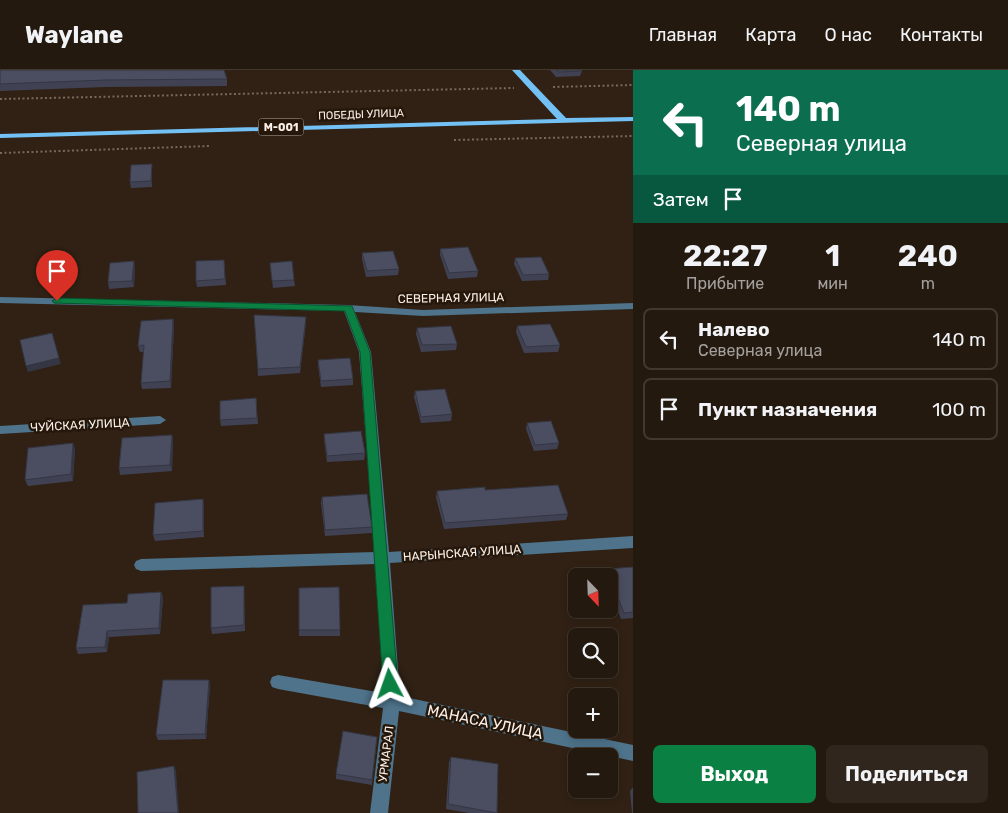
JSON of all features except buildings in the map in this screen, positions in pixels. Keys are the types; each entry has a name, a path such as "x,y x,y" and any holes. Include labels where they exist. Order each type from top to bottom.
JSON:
{"main road":[{"path":"516,70 563,120"},
{"name":"ПОБЕДЫ УЛИЦА","path":"0,136 633,119"}],"street":[{"name":"СЕВЕРНАЯ УЛИЦА","path":"0,300 348,308 423,313 633,306"},
{"name":"УРМАРАЛ","path":"348,308 365,352 383,558 392,702 379,813"},
{"name":"ЧУЙСКАЯ УЛИЦА","path":"0,430 160,420"},
{"name":"НАРЫНСКАЯ УЛИЦА","path":"142,565 383,558 633,542"},
{"name":"МАНАСА УЛИЦА","path":"278,682 392,702 633,753"}],"path":[{"path":"0,99 633,85"},
{"path":"445,140 633,136"},
{"path":"0,153 217,146"}],"route":[{"path":"57,301 348,308 365,352 383,558 390,684"}]}
